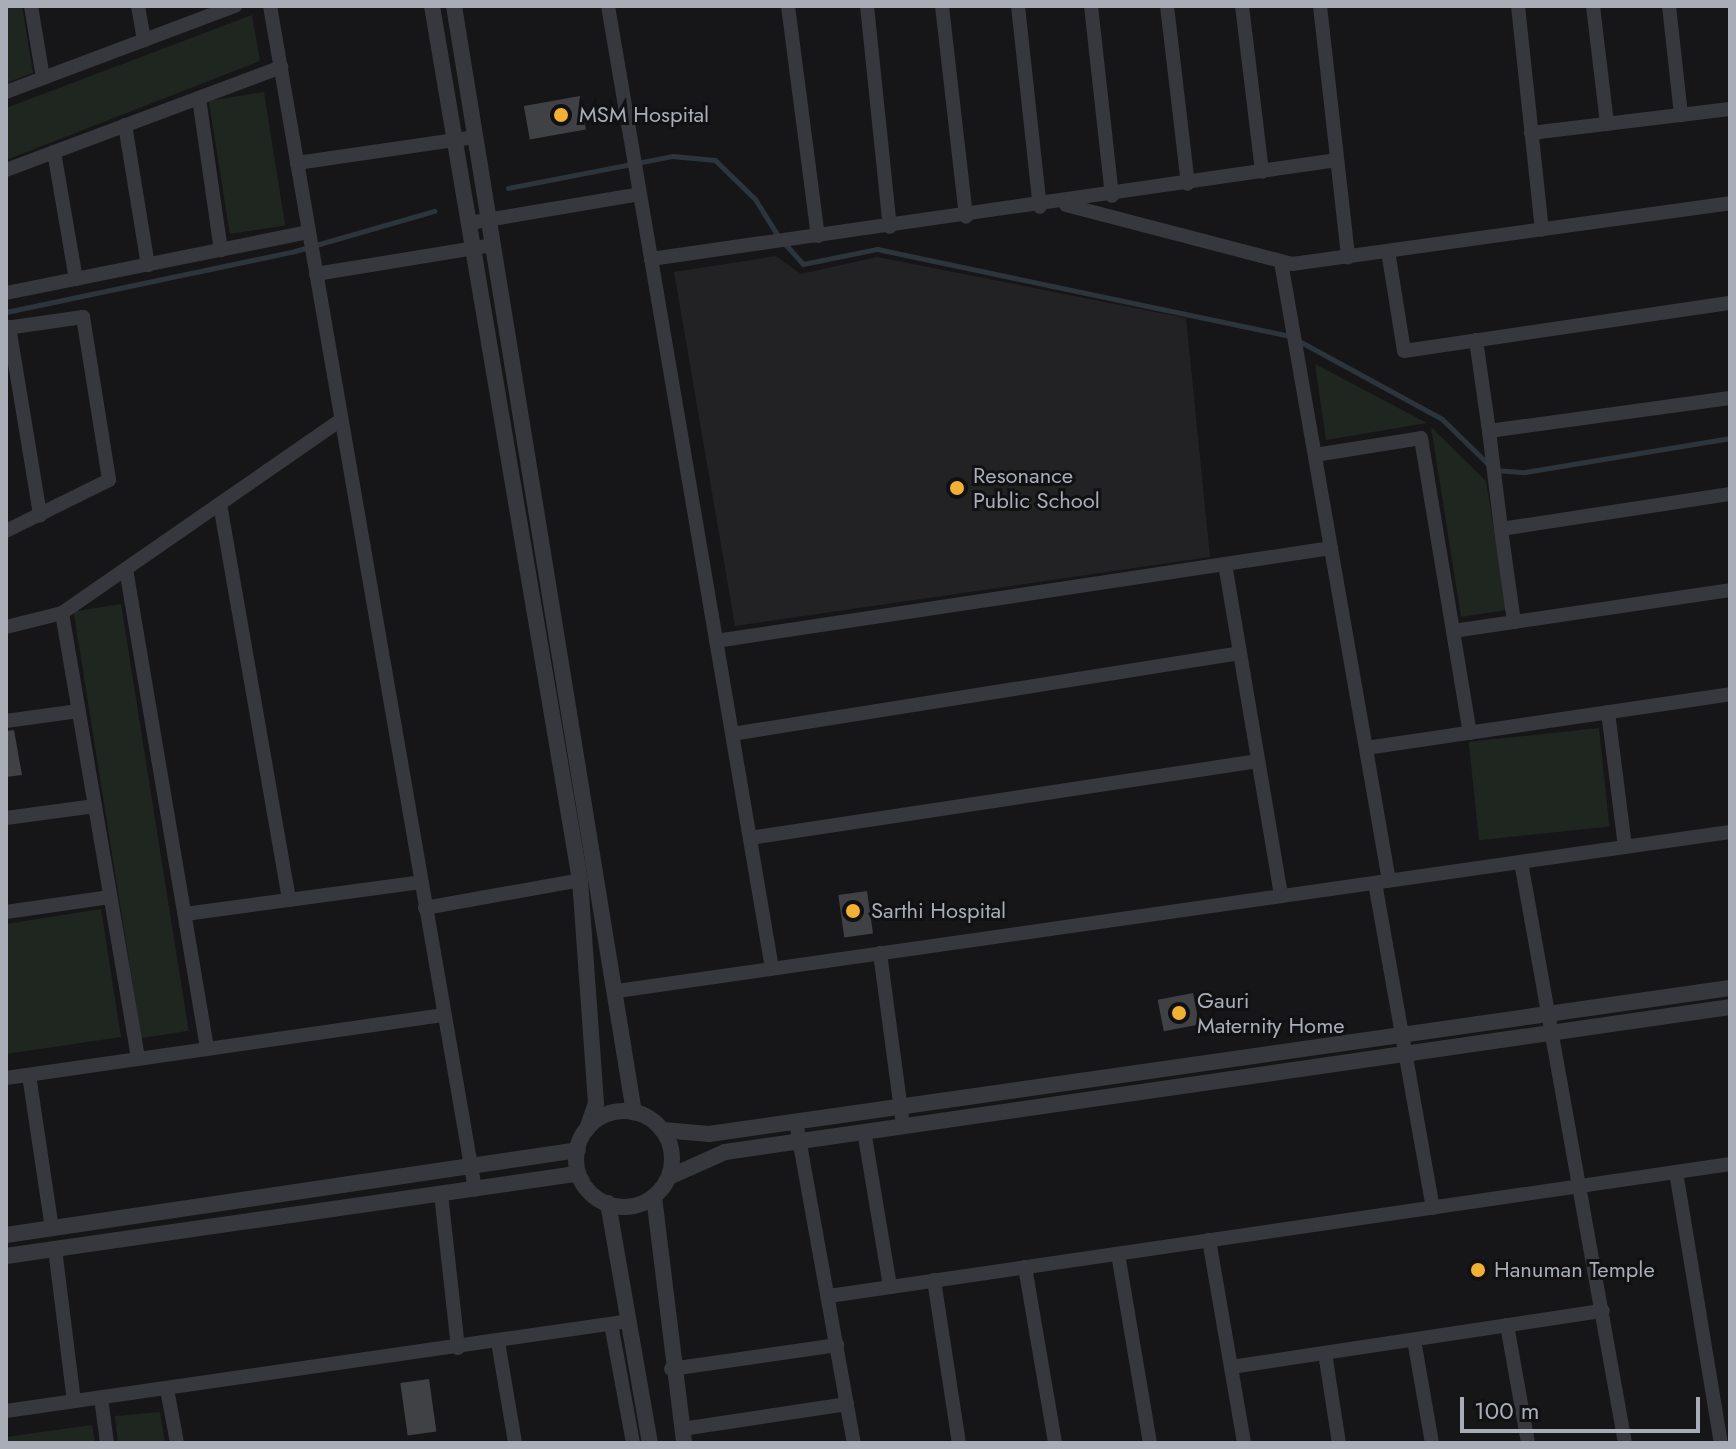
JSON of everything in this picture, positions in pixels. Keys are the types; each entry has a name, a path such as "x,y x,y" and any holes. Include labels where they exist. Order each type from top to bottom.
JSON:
{"street":[{"path":"31,6 43,78"},
{"path":"138,6 144,40"},
{"path":"6,92 235,6"},
{"path":"270,6 475,1189"},
{"path":"432,6 580,880 596,1103 578,1150 582,1181"},
{"path":"454,6 617,991 634,1112"},
{"path":"608,6 772,968"},
{"path":"788,6 818,236"},
{"path":"867,6 890,227"},
{"path":"942,6 966,217"},
{"path":"1018,6 1040,207"},
{"path":"1091,6 1112,196"},
{"path":"1167,6 1188,184"},
{"path":"1242,6 1262,172"},
{"path":"1320,6 1348,257"},
{"path":"1518,6 1542,230"},
{"path":"1593,6 1607,124"},
{"path":"1669,6 1681,115"},
{"path":"6,170 281,67"},
{"path":"199,98 221,250"},
{"path":"1531,133 1730,109"},
{"path":"125,125 148,265"},
{"path":"297,163 476,137"},
{"path":"54,152 76,279"},
{"path":"651,259 1061,204 1337,160"},
{"path":"469,223 640,194"},
{"path":"1061,204 1281,262 1348,257 1730,203"},
{"path":"6,293 221,250 310,242"},
{"path":"316,274 494,245"},
{"path":"1388,251 1404,351 1730,303"},
{"path":"1281,262 1366,748 1399,1035 1433,1208"},
{"path":"6,531 40,515 109,480 83,317 8,327 40,515"},
{"path":"1476,340 1514,622"},
{"path":"1489,431 1730,398"},
{"path":"6,627 62,613 341,420"},
{"path":"1315,455 1421,438 1470,733"},
{"path":"1501,529 1730,494"},
{"path":"220,504 289,900"},
{"path":"716,641 1331,548"},
{"path":"1225,564 1281,896"},
{"path":"126,569 207,1049"},
{"path":"1453,631 1730,590"},
{"path":"62,613 138,1059"},
{"path":"732,734 1240,653"},
{"path":"1366,748 1730,694"},
{"path":"6,721 78,711"},
{"path":"1608,712 1625,847"},
{"path":"750,838 1258,761"},
{"path":"6,818 95,806"},
{"path":"617,991 1730,832"},
{"path":"1521,862 1582,1186 1625,1443"},
{"path":"425,908 580,880"},
{"path":"185,914 421,882"},
{"path":"6,912 110,897"},
{"path":"880,953 903,1125"},
{"path":"587,1129 599,1117 634,1112 663,1130 709,1134 1730,988"},
{"path":"6,1256 576,1174 608,1203 632,1206 654,1197 669,1177 708,1156 903,1125 1730,1007"},
{"path":"6,1078 444,1015"},
{"path":"29,1075 52,1229"},
{"path":"796,1122 854,1443"},
{"path":"663,1130 669,1177"},
{"path":"864,1131 890,1287"},
{"path":"6,1235 578,1150"},
{"path":"829,1296 1730,1164"},
{"path":"1676,1172 1721,1443"},
{"path":"441,1194 458,1348"},
{"path":"654,1197 671,1369 683,1436 847,1404"},
{"path":"608,1203 650,1443"},
{"path":"1209,1240 1244,1443"},
{"path":"55,1249 74,1401"},
{"path":"1118,1254 1150,1443"},
{"path":"1025,1267 1055,1443"},
{"path":"934,1280 959,1443"},
{"path":"1231,1367 1603,1311"},
{"path":"6,1411 629,1321"},
{"path":"611,1324 633,1443"},
{"path":"1507,1325 1528,1443"},
{"path":"1414,1340 1432,1443"},
{"path":"498,1342 515,1443"},
{"path":"671,1369 837,1345"},
{"path":"1325,1353 1339,1443"},
{"path":"167,1389 177,1443"},
{"path":"101,1398 107,1443"}],"shaded area":[{"path":"6,6 22,6 33,73 6,83"},
{"path":"252,15 260,61 6,160 6,108"},
{"path":"264,92 285,225 230,234 209,101"},
{"name":"Resonance Public School","path":"776,256 801,274 877,257 1186,318 1210,557 735,626 674,272"},
{"path":"1315,364 1427,423 1326,440"},
{"path":"1431,427 1486,481 1507,610 1461,617"},
{"path":"121,604 189,1031 141,1038 74,612"},
{"path":"1599,728 1609,826 1479,840 1469,742"},
{"path":"101,909 121,1037 6,1054 6,924"},
{"path":"160,1412 165,1443 118,1443 115,1416"},
{"path":"92,1425 95,1443 6,1443 6,1437"}],"building":[{"path":"580,96 586,129 530,139 524,106"},
{"path":"14,730 22,775 6,777 6,731"},
{"path":"867,891 873,934 844,938 838,895"},
{"path":"1193,993 1199,1024 1164,1031 1158,1000"},
{"path":"429,1379 436,1431 408,1436 400,1383"}],"waterway":[{"path":"508,188 672,156 715,160 755,199 778,236"},
{"path":"6,312 295,251 434,211"},
{"path":"785,244 803,264 877,249 1290,336"},
{"path":"1299,341 1442,419 1494,470 1525,472 1730,438"}],"place":[{"name":"MSM Hospital","path":"561,115"},
{"name":"Resonance Public School","path":"957,488"},
{"name":"Sarthi Hospital","path":"853,911"},
{"name":"Gauri Maternity Home","path":"1179,1013"},
{"name":"Hanuman Temple","path":"1478,1270"}]}
